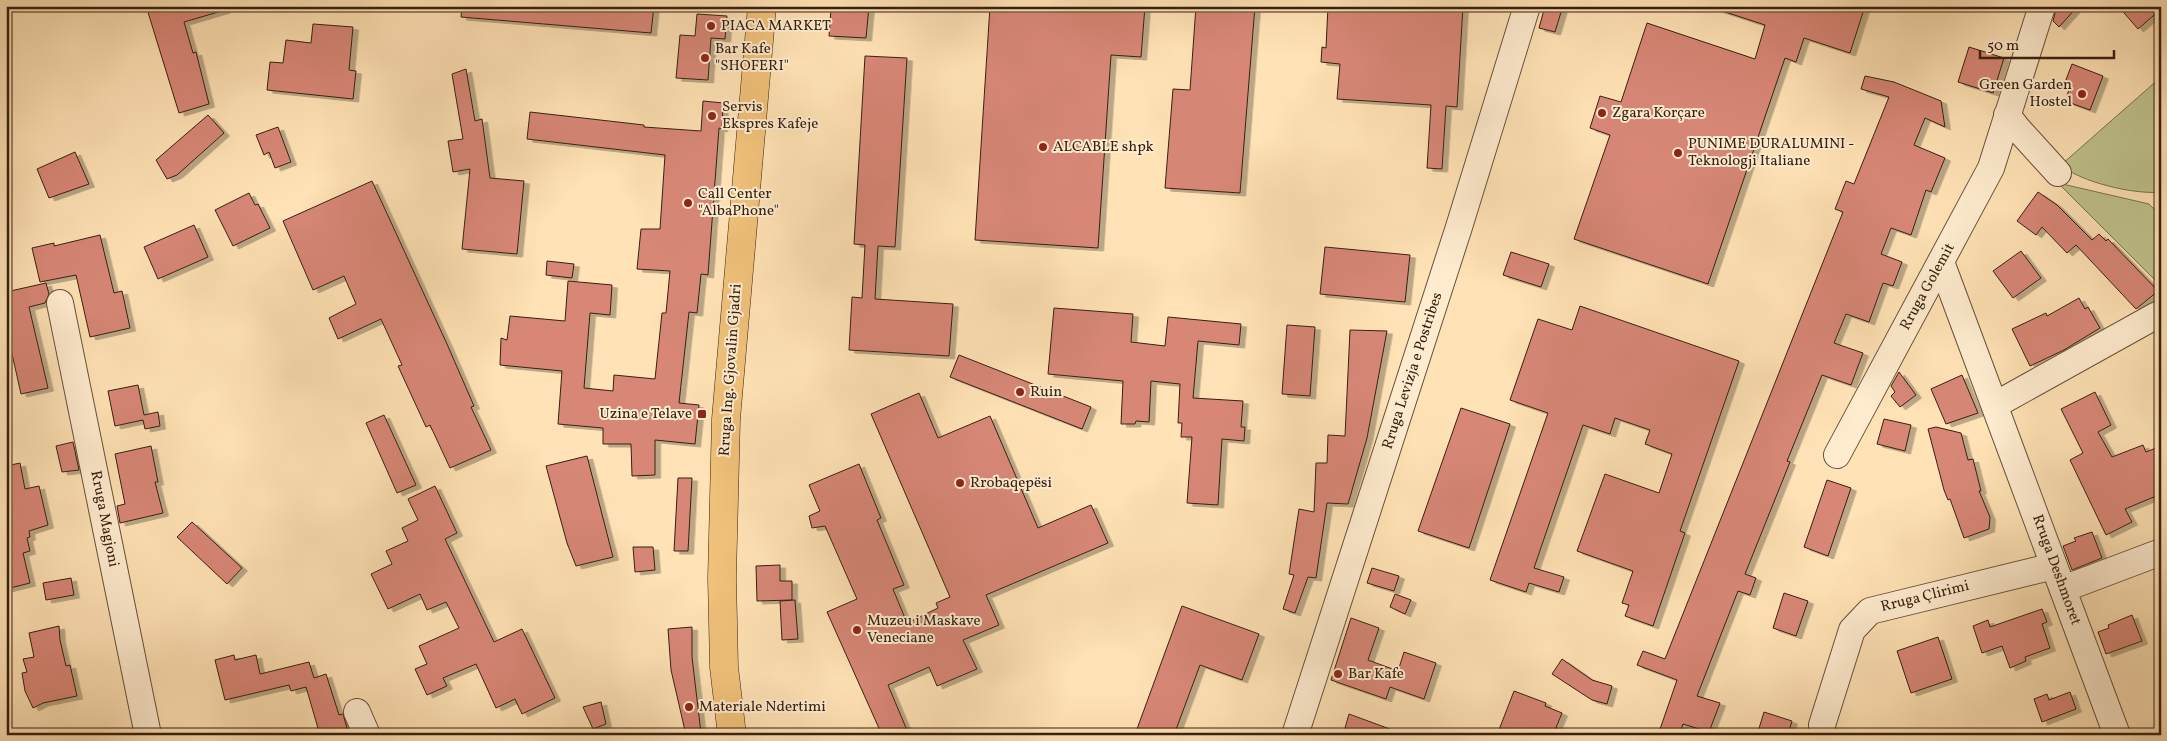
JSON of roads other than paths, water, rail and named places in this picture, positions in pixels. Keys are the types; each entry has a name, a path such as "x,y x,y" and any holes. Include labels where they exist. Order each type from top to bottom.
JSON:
{"main road":[{"name":"Rruga Ing. Gjovalin Gjadri","path":"732,735 724,667 723,617 726,419 762,6"}],"street":[{"name":"Rruga Levizja e Postribes","path":"1295,735 1460,227 1527,6"},
{"name":"Rruga Golemit","path":"1837,455 1991,168 2042,6"},
{"path":"2007,115 2018,130 2058,173"},
{"name":"Rruga Deshmoret","path":"1941,262 2117,735"},
{"name":"Rruga Magjoni","path":"60,303 148,735"},
{"path":"1994,405 2157,315"},
{"name":"Rruga Çlirimi","path":"1823,735 1822,725 1852,630 1870,611 2058,578 2161,552"}],"place":[{"name":"PIACA MARKET","path":"711,26"},
{"name":"Bar Kafe \"SHOFERI\"","path":"705,58"},
{"name":"Green Garden Hostel","path":"2082,94"},
{"name":"Zgara Korçare","path":"1602,113"},
{"name":"Servis Ekspres Kafeje","path":"712,116"},
{"name":"ALCABLE shpk","path":"1043,147"},
{"name":"PUNIME DURALUMINI - Teknologji Italiane","path":"1678,153"},
{"name":"Call Center \"AlbaPhone\"","path":"688,203"},
{"name":"Ruin","path":"1020,392"},
{"name":"Uzina e Telave","path":"702,414"},
{"name":"Rrobaqepësi","path":"960,483"},
{"name":"Muzeu i Maskave Veneciane","path":"857,630"},
{"name":"Bar Kafe","path":"1338,674"},
{"name":"Materiale Ndertimi","path":"689,707"}]}
